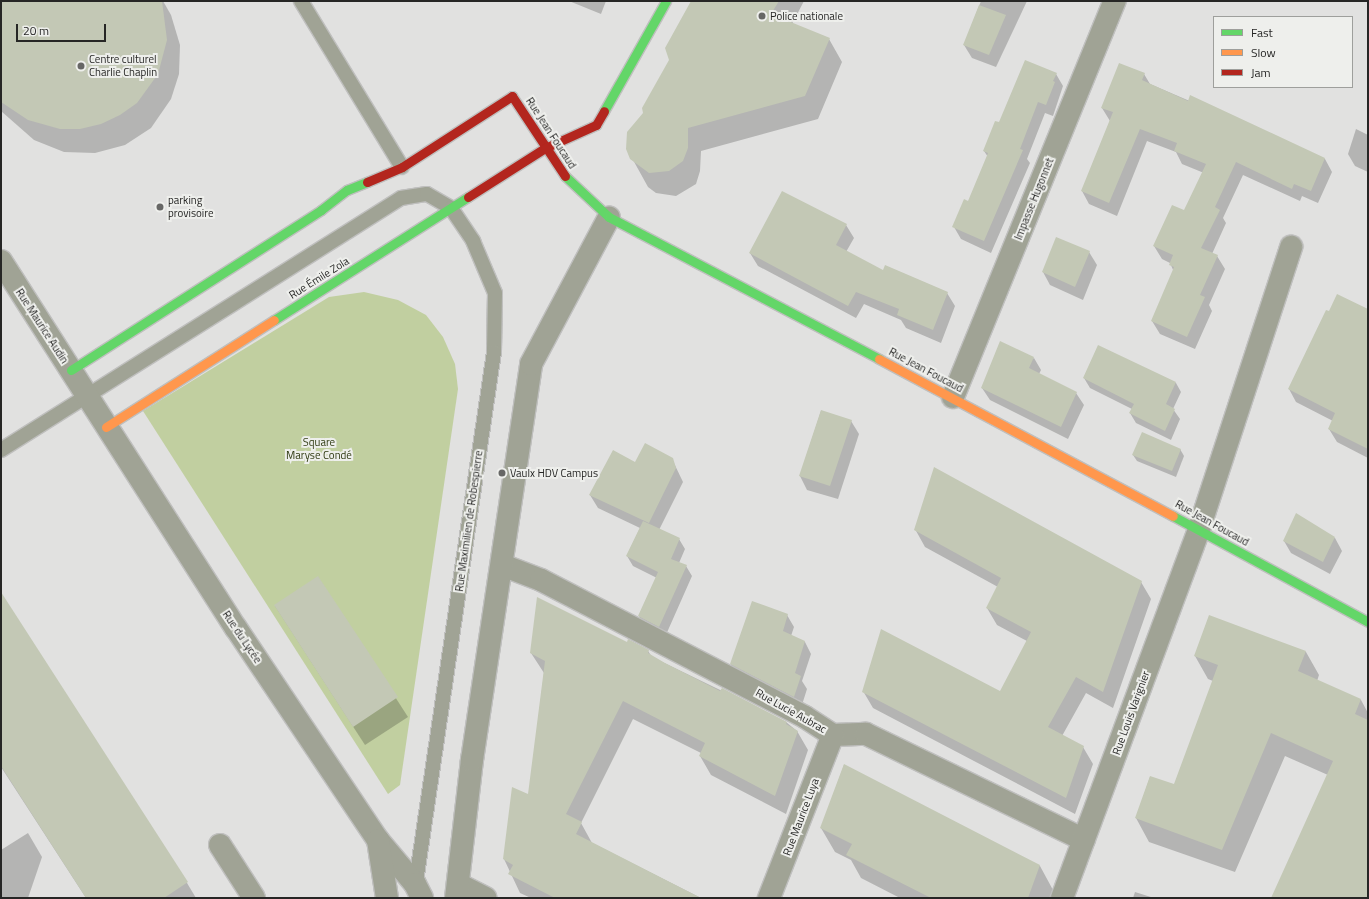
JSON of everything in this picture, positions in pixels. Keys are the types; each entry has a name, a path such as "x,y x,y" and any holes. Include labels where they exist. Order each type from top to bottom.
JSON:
{"street":[{"name":"Rue Émile Zola","path":"106,427 545,148 596,125 666,1"},
{"name":"Impasse Hugonnet","path":"953,397 1115,1"},
{"name":"Rue Jean Foucaud","path":"402,167 512,96 545,148 567,179 609,217 953,397 1199,529 1368,622"},
{"path":"71,370 320,210 347,190 402,167"},
{"path":"486,898 457,891 472,760 531,364 609,217"},
{"name":"Rue Louis Varignier","path":"1062,898 1199,529 1291,248"},
{"name":"Rue Maurice Audin","path":"1,261 71,370"},
{"name":"Rue du Lycée","path":"71,370 106,427 236,628 378,840 417,893"},
{"name":"Rue Lucie Aubrac","path":"502,565 541,580 805,717 833,735 866,734 1084,840"},
{"name":"Rue Maurice Luya","path":"769,898 833,735"},
{"path":"378,840 387,898"},
{"path":"220,845 254,898"}],"lane":[{"path":"301,1 402,167"},
{"name":"Rue Maximilien de Robespierre","path":"88,398 401,198 427,194 451,208 474,241 495,293 494,352 417,893"},
{"path":"1,450 88,398"}],"green space":[{"name":"Square Maryse Condé","path":"364,292 398,300 426,315 443,337 455,364 458,389 400,785 388,794 143,411 329,297"}],"building":[{"name":"Centre culturel Charlie Chaplin","path":"1,1 162,1 167,40 158,74 137,103 120,115 101,124 80,129 60,129 28,120 1,102"},
{"path":"691,1 779,1 771,14 830,38 805,96 688,128 688,148 683,161 669,171 649,173 630,159 626,149 627,132 643,113 642,108 669,60 665,48"},
{"path":"979,5 1006,15 989,55 963,45"},
{"path":"1025,60 1057,73 1053,81 1055,82 1046,105 1038,102 1020,149 1023,150 984,241 952,227 964,199 968,201 988,153 983,151 995,121 999,122"},
{"path":"1119,63 1145,73 1142,80 1188,101 1190,95 1325,158 1311,191 1294,184 1292,189 1236,162 1215,207 1220,210 1201,248 1218,255 1200,295 1205,297 1187,337 1151,321 1174,267 1169,265 1173,255 1153,246 1172,205 1184,210 1206,164 1174,151 1177,143 1140,129 1109,203 1081,191 1113,112 1101,108"},
{"path":"782,191 847,224 836,245 883,270 885,265 948,292 933,330 897,315 899,309 856,292 848,306 749,253"},
{"path":"1056,237 1090,251 1075,287 1042,272"},
{"path":"1337,294 1368,309 1368,449 1328,429 1335,413 1288,389 1326,310 1329,311"},
{"path":"1000,341 1034,357 1029,368 1077,392 1061,427 981,388"},
{"path":"1098,345 1176,382 1166,404 1175,409 1165,431 1129,413 1134,404 1083,378"},
{"path":"821,410 852,420 830,486 799,476"},
{"path":"1142,432 1181,449 1172,471 1132,455"},
{"path":"645,443 673,458 676,468 649,523 589,495 613,450 635,462"},
{"path":"934,467 1142,581 1103,692 1076,677 1048,727 1084,746 1066,798 862,692 881,629 1000,691 1031,632 986,608 1001,578 914,530"},
{"path":"1296,513 1335,537 1323,562 1283,541"},
{"path":"643,521 680,538 671,559 687,565 659,627 638,616 658,572 626,556"},
{"path":"318,576 398,697 353,727 274,605"},
{"path":"1,592 188,882 164,898 86,898 1,766"},
{"path":"537,597 627,642 628,639 649,650 648,653 665,663 720,691 722,688 787,722 786,724 798,731 775,796 699,756 705,743 623,701 566,814 582,822 576,834 701,898 555,898 508,874 513,865 503,859 512,787 528,794 545,661 530,653"},
{"path":"752,601 788,614 783,631 805,641 795,673 801,676 794,697 730,664"},
{"path":"1209,615 1306,651 1298,671 1361,699 1355,714 1368,720 1368,898 1271,898 1333,761 1271,733 1222,850 1135,818 1150,776 1174,784 1218,665 1194,656"},
{"path":"844,764 1040,865 1028,898 931,898 846,855 852,844 820,828"}],"traffic: fast":[{"path":"604,111 666,1"},
{"path":"565,176 609,217 879,359"},
{"path":"71,370 321,210 347,190 367,182"},
{"path":"274,320 468,197"},
{"path":"1173,516 1368,622"}],"traffic: slow":[{"path":"106,427 274,320"},
{"path":"879,359 1173,516"}],"traffic: jam":[{"path":"367,182 402,167 512,96 565,176"},
{"path":"468,197 545,148 596,125 604,111"}],"place":[{"name":"Police nationale","path":"762,16"},
{"name":"Centre culturel Charlie Chaplin","path":"81,66"},
{"name":"parking provisoire","path":"160,207"},
{"name":"Vaulx HDV Campus","path":"502,473"}]}
